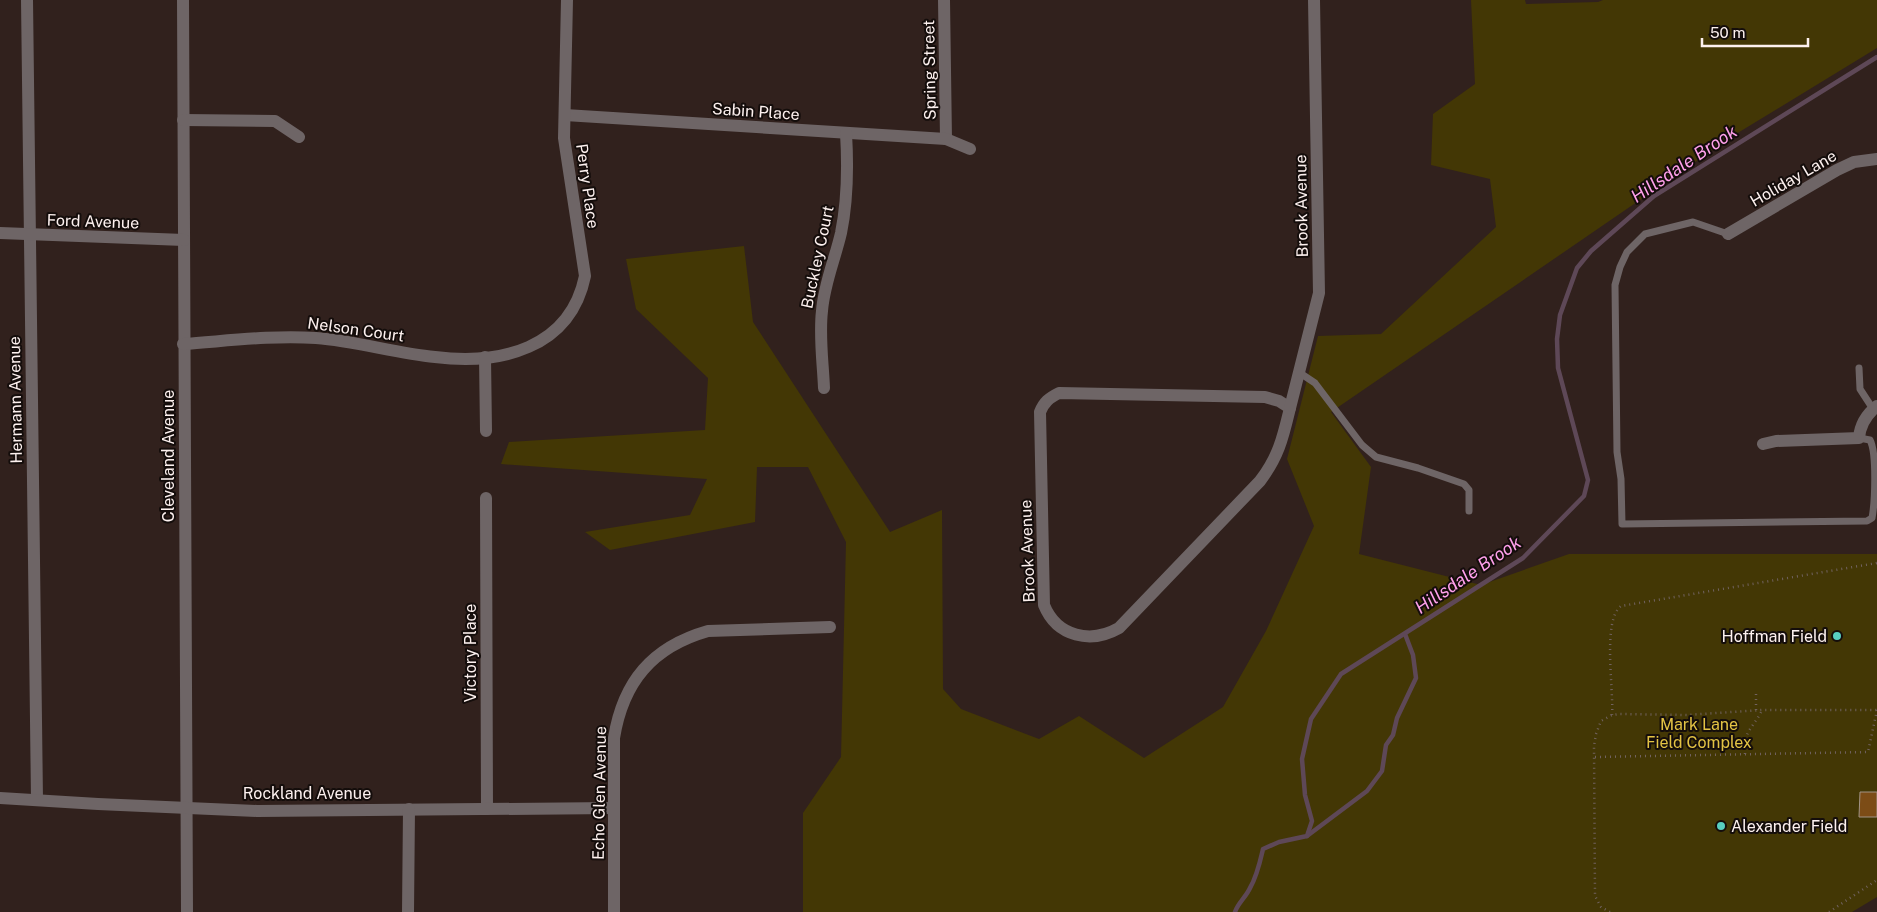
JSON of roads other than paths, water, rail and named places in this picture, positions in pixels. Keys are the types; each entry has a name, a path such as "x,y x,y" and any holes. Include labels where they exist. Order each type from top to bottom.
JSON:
{"street":[{"name":"Hermann Avenue","path":"27,0 37,800"},
{"name":"Cleveland Avenue","path":"183,0 187,912"},
{"name":"Perry Place","path":"523,349 553,334 564,323 578,300 585,276 564,138 567,0"},
{"name":"Spring Street","path":"944,0 946,139"},
{"name":"Brook Avenue","path":"1290,408 1279,401 1266,397 1064,393 1050,397 1043,404 1040,412 1044,598 1049,617 1057,626 1066,632 1091,637 1108,634 1119,628 1260,481 1272,465 1280,446 1300,373 1319,293 1314,0"},
{"name":"Sabin Place","path":"564,115 946,139"},
{"path":"183,120 274,121 299,137"},
{"name":"Buckley Court","path":"824,388 822,312 825,290 841,232 846,199 848,166 846,133"},
{"path":"946,139 970,149"},
{"name":"Holiday Lane","path":"1728,234 1837,170 1854,162 1877,159"},
{"name":"Ford Avenue","path":"0,233 184,240"},
{"name":"Nelson Court","path":"184,344 278,337 315,338 351,342 436,357 466,358 485,357 523,349"},
{"path":"485,357 486,431"},
{"path":"1763,444 1776,441 1859,438 1863,423 1875,407"},
{"name":"Victory Place","path":"486,498 487,809"},
{"name":"Echo Glen Avenue","path":"614,912 614,738 617,718 624,698 633,682 658,655 675,644 708,631 830,627"},
{"name":"Rockland Avenue","path":"0,798 257,811 614,808"},
{"path":"408,912 409,809"}],"lane":[{"path":"1728,234 1693,222 1645,234 1627,252 1620,267 1615,285 1617,452 1621,479 1622,524 1867,521 1872,518 1875,506 1874,454 1870,440 1859,438"},
{"path":"1859,368 1860,389 1875,407"},
{"path":"1300,373 1315,383 1362,445 1376,457 1418,468 1464,484 1469,490 1469,511"}],"waterway":[{"name":"Hillsdale Brook","path":"1235,912 1255,879 1263,849 1279,842 1307,836 1312,821 1305,795 1302,759 1311,719 1341,674 1523,558 1584,496 1588,480 1558,368 1557,339 1560,315 1577,268 1591,251 1654,196 1877,57"},
{"name":"Hillsdale Brook","path":"1307,836 1367,791 1382,771 1386,745 1393,735 1397,718 1416,678 1413,655 1405,634"}],"place":[{"name":"Hoffman Field","path":"1837,636"},
{"name":"Alexander Field","path":"1721,826"}],"park label":[{"name":"Mark Lane Field Complex","path":"1699,733"}]}
